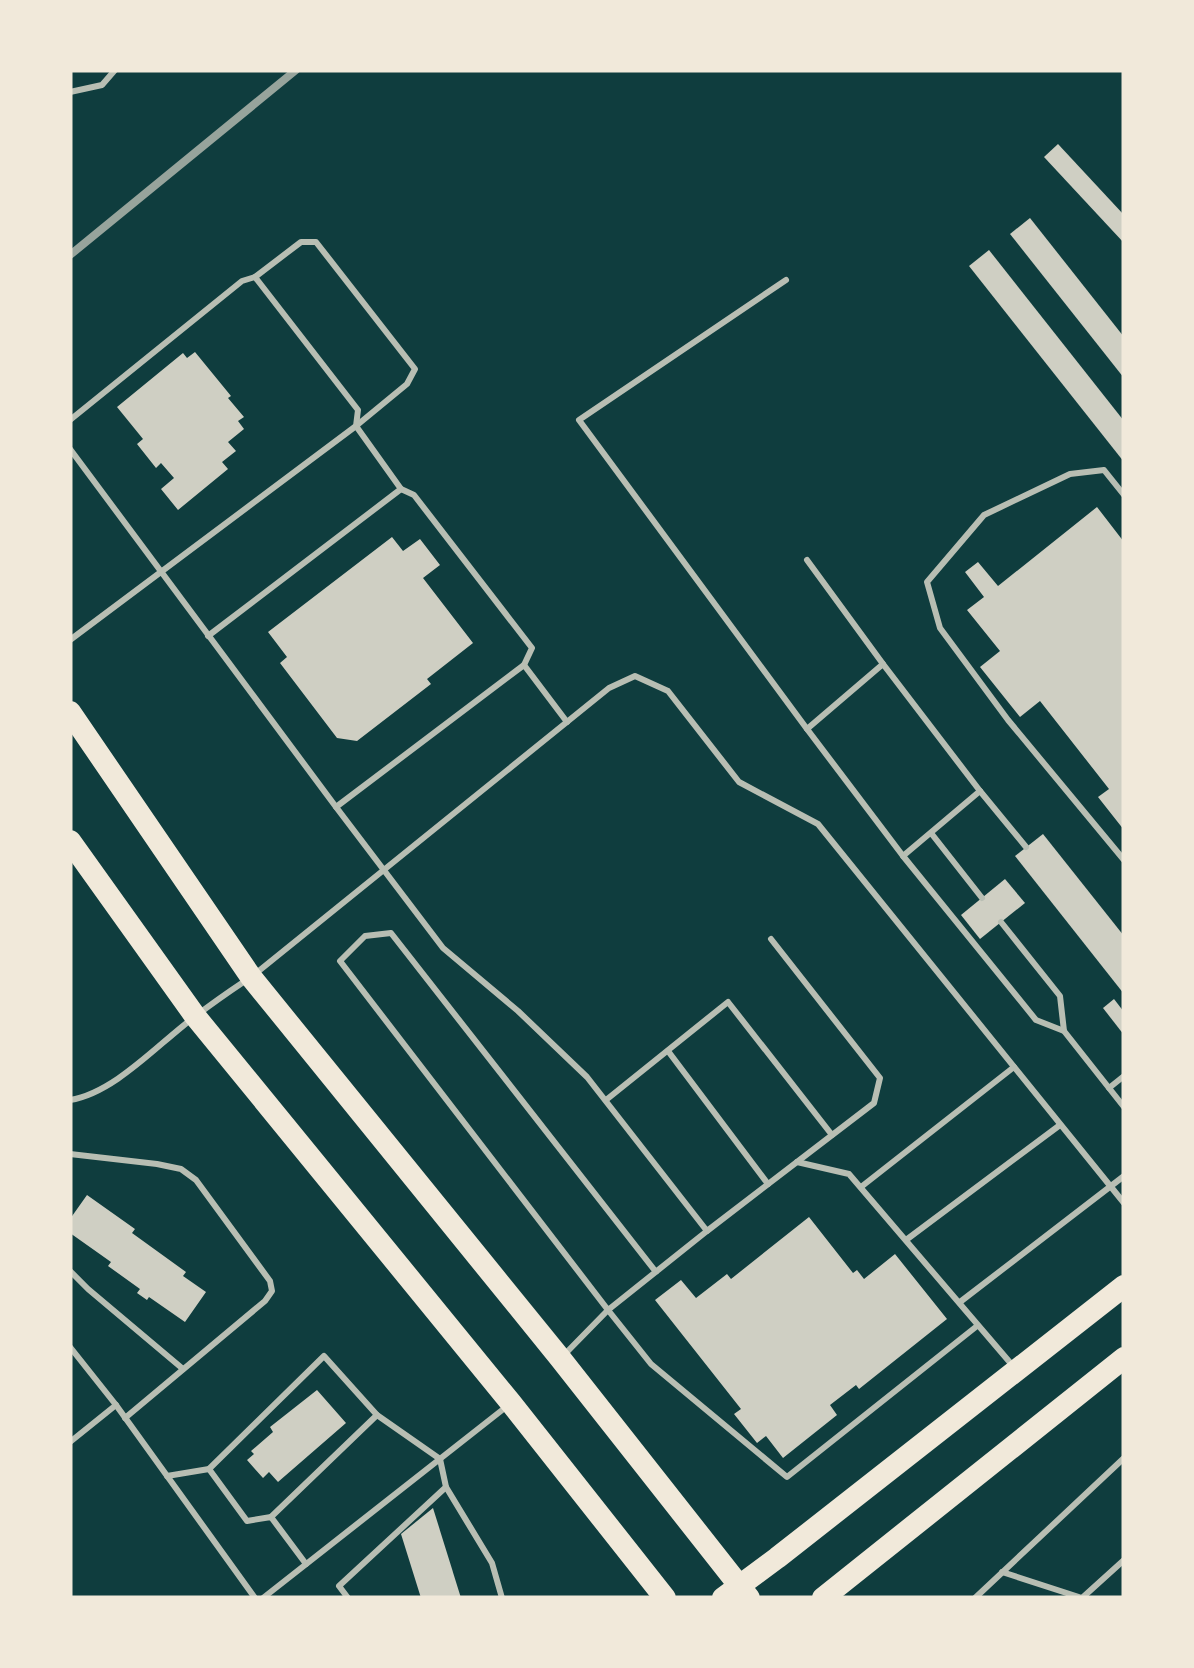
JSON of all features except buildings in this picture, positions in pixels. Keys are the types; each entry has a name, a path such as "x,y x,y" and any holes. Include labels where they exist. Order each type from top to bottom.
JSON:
{"main road":[{"path":"70,712 251,977 560,1358 737,1594 777,1558 1124,1286"},
{"path":"70,841 195,1016 665,1598"},
{"path":"823,1598 1124,1358"}],"lane":[{"path":"70,92 102,85 115,70"},
{"path":"70,420 242,281 255,277 300,242 316,242 415,369 407,384 356,426 70,640"},
{"path":"255,277 358,410 356,426 400,489 414,495 532,648 524,665 336,807"},
{"path":"786,280 580,420 903,856 1036,1020 1064,1031 1124,1107"},
{"path":"70,449 443,948 518,1011 587,1077 707,1230"},
{"path":"1124,495 1104,470 1070,474 984,515 927,582 940,628 1008,720 1124,860"},
{"path":"208,636 400,489"},
{"path":"807,560 1026,848"},
{"path":"806,729 883,664"},
{"path":"524,665 567,722"},
{"path":"70,1100 87,1098 106,1088 195,1016 251,977 609,688 636,676 668,691 738,782 818,824 1124,1203"},
{"path":"903,856 980,792"},
{"path":"932,834 982,898"},
{"path":"1001,922 1060,996 1064,1031"},
{"path":"656,1272 391,933 366,936 340,961 608,1310 651,1364 787,1477 978,1326"},
{"path":"560,1358 608,1310 874,1103 880,1078 771,939"},
{"path":"606,1100 728,1002 832,1135"},
{"path":"668,1051 768,1184"},
{"path":"861,1187 1014,1068"},
{"path":"1109,1088 1124,1076"},
{"path":"906,1240 1060,1125"},
{"path":"70,1154 181,1169 196,1180 270,1281 272,1291 265,1301 125,1418"},
{"path":"797,1162 849,1174 1017,1370"},
{"path":"960,1302 1124,1176"},
{"path":"70,1271 183,1369"},
{"path":"70,1347 255,1598"},
{"path":"167,1476 208,1469 324,1356 377,1414 440,1459 446,1487 492,1563 502,1598"},
{"path":"263,1598 510,1403"},
{"path":"70,1442 116,1405"},
{"path":"208,1469 248,1521 271,1516 377,1414"},
{"path":"975,1598 1124,1458"},
{"path":"348,1598 339,1586 446,1487"},
{"path":"271,1516 306,1564"},
{"path":"1002,1572 1082,1598 1124,1560"}],"railway":[{"path":"70,255 296,70"}]}
